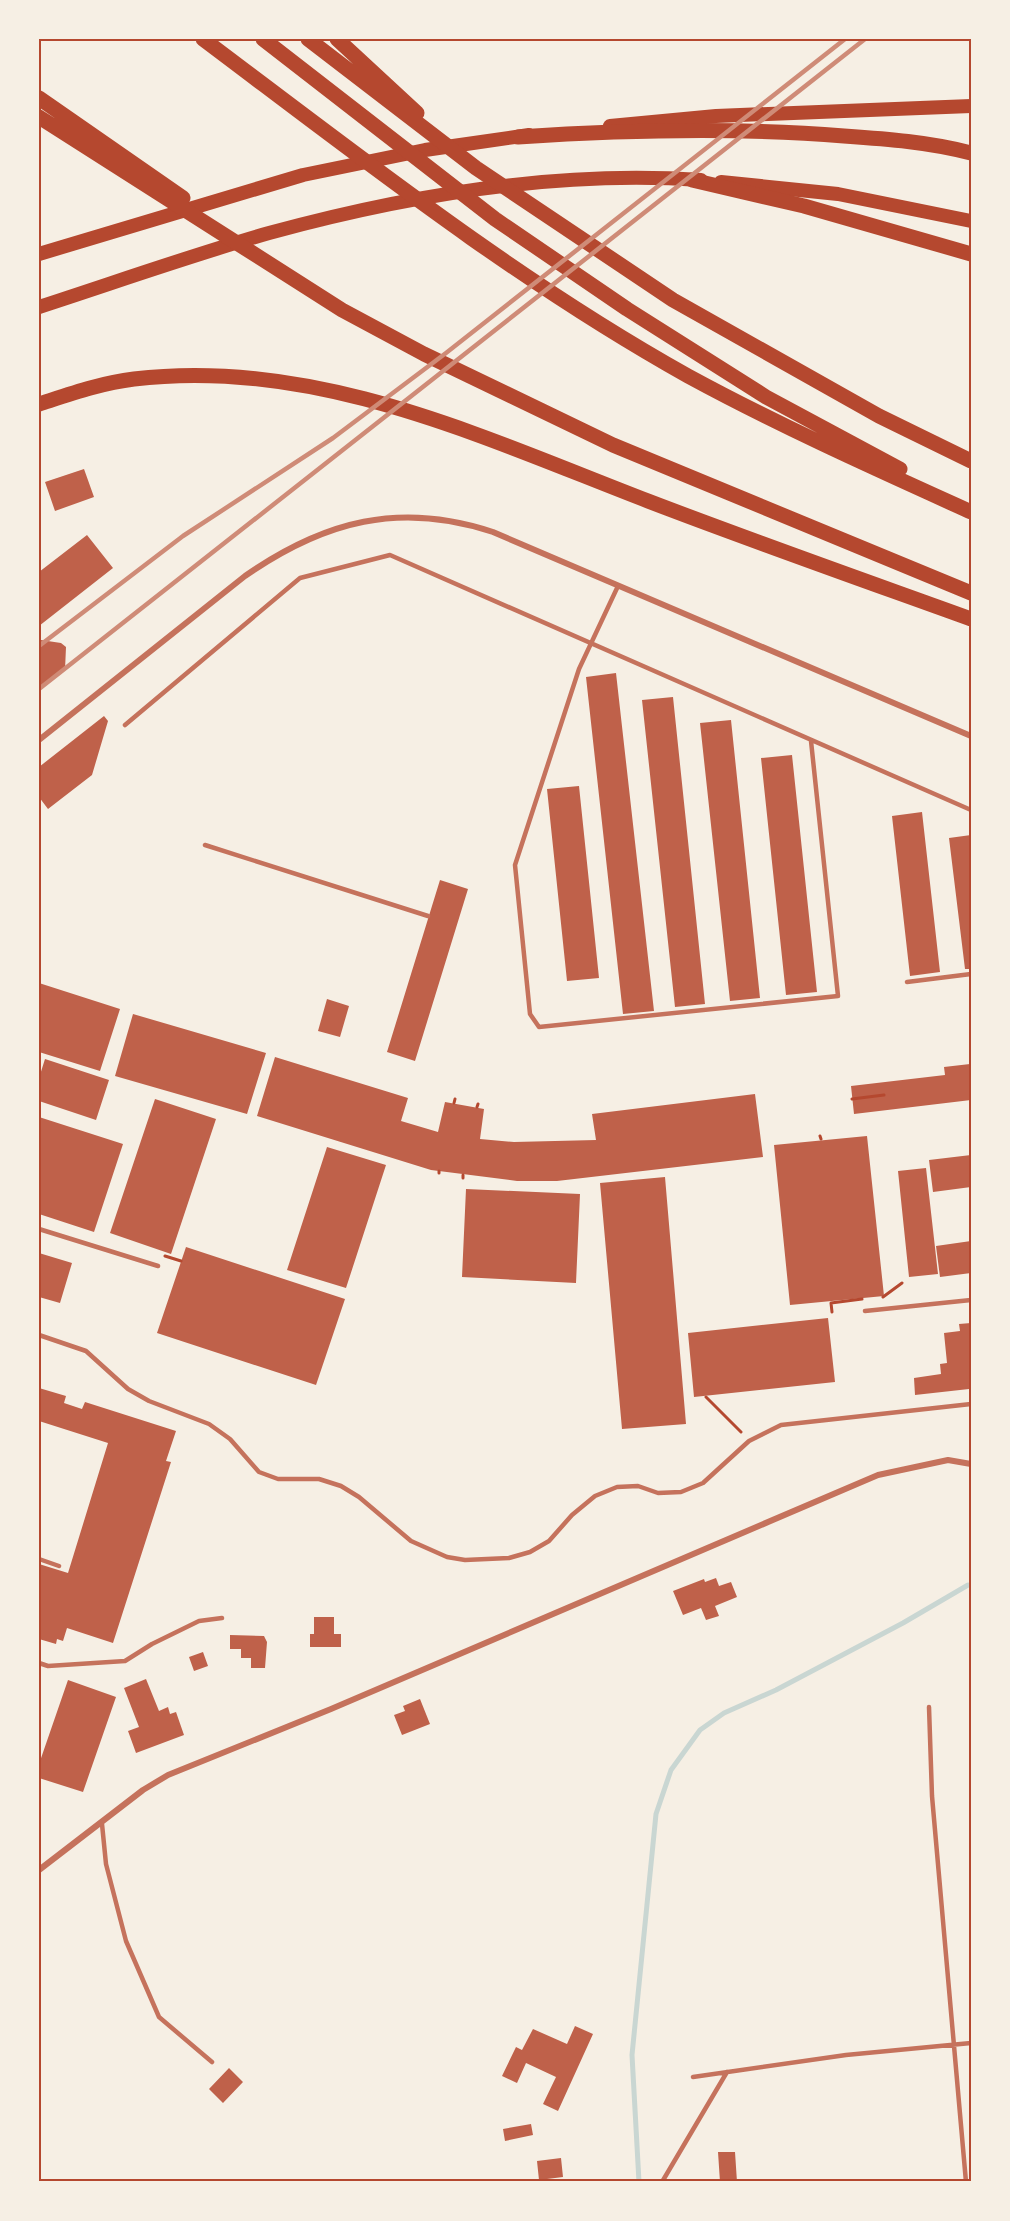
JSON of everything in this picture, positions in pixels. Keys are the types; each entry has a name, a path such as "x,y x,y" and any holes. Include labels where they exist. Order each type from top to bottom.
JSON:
{"highway":[{"path":"203,39 449,224 614,332 689,376 868,465 971,510"},
{"path":"263,39 495,219 627,309 766,397 971,510"},
{"path":"308,39 476,168 682,306 879,416 971,461"},
{"path":"337,39 476,168"},
{"path":"39,98 342,310"},
{"path":"39,117 342,310 424,354 613,445 971,593"},
{"path":"519,137 679,130 808,133 905,141 971,153"},
{"path":"692,180 804,206 971,254"},
{"path":"39,404 99,385 133,379 192,375 292,381 418,412 735,535 971,619"}],"main road":[{"path":"39,254 303,175 425,150 519,137 716,116 971,106"},
{"path":"39,309 96,288 268,234 380,207 469,192 571,182 649,178 765,185 838,194 971,221"}],"street":[{"path":"39,740 245,576 279,552 313,536 360,522 407,516 463,522 493,532 971,736"},
{"path":"39,1870 102,1824 143,1790 168,1775 878,1475 948,1460 971,1464"}],"lane":[{"path":"125,725 300,578 390,555 591,641 811,741 971,810"},
{"path":"618,586 591,641 515,865 530,1014 538,1027 838,996 811,741"},
{"path":"205,845 428,916"},
{"path":"907,982 971,974"},
{"path":"39,1229 158,1266"},
{"path":"865,1311 971,1300"},
{"path":"39,1335 86,1351 128,1389 149,1401 209,1424 230,1439 259,1472 278,1479 319,1479 341,1486 359,1497 411,1541 447,1557 485,1561 530,1552 549,1541 572,1515 595,1496 617,1487 638,1486 658,1493 681,1492 703,1483 749,1441 762,1433 797,1422 971,1404"},
{"path":"39,1559 59,1566"},
{"path":"39,1663 48,1666 124,1661 152,1644 199,1621 222,1618"},
{"path":"929,1707 932,1796 966,2182"},
{"path":"102,1824 106,1864 126,1941 159,2017 212,2062"},
{"path":"693,2077 846,2055 971,2043"},
{"path":"662,2182 727,2072"}],"path":[{"path":"852,1098 884,1095"},
{"path":"706,1397 749,1441"}],"building":[{"path":"84,469 94,497 55,511 45,482"},
{"path":"87,535 113,568 39,626 39,572"},
{"path":"41,640 61,643 66,647 65,670 39,691"},
{"path":"616,673 654,1011 623,1014 586,677"},
{"path":"673,697 705,1004 675,1007 642,700"},
{"path":"104,716 108,721 92,775 48,809 39,797 39,767"},
{"path":"731,720 760,998 730,1001 700,723"},
{"path":"792,755 817,992 786,995 761,758"},
{"path":"579,786 599,978 567,981 547,789"},
{"path":"922,812 940,972 910,976 892,816"},
{"path":"971,835 971,969 965,969 949,838"},
{"path":"440,880 468,889 415,1061 387,1052"},
{"path":"39,983 120,1009 100,1071 39,1052"},
{"path":"327,999 349,1006 340,1037 318,1031"},
{"path":"133,1014 266,1053 247,1114 115,1076"},
{"path":"275,1057 408,1098 401,1121 438,1132 445,1102 484,1109 480,1139 514,1142 596,1140 592,1114 755,1094 763,1157 557,1181 517,1181 431,1170 257,1116"},
{"path":"45,1059 109,1080 96,1120 39,1101 39,1078"},
{"path":"970,1064 971,1100 854,1114 851,1086 945,1075 944,1067"},
{"path":"155,1099 216,1119 171,1254 110,1233"},
{"path":"39,1117 123,1144 94,1232 39,1214"},
{"path":"867,1136 884,1296 790,1305 774,1145"},
{"path":"327,1147 386,1165 346,1288 287,1270"},
{"path":"971,1155 971,1187 933,1192 929,1160"},
{"path":"926,1168 938,1274 909,1277 898,1171"},
{"path":"665,1177 686,1424 622,1429 600,1183"},
{"path":"466,1189 580,1194 576,1283 462,1277"},
{"path":"971,1241 971,1273 940,1277 936,1246"},
{"path":"186,1247 345,1299 316,1385 157,1333"},
{"path":"39,1253 72,1263 60,1303 39,1297"},
{"path":"828,1318 835,1382 694,1397 688,1333"},
{"path":"971,1323 969,1389 915,1395 914,1378 941,1374 940,1364 947,1363 944,1333 960,1331 959,1324"},
{"path":"39,1388 66,1396 64,1403 82,1409 85,1402 176,1431 166,1461 171,1462 113,1643 67,1628 63,1641 57,1639 56,1644 39,1639 39,1564 68,1573 108,1443 39,1421"},
{"path":"716,1578 719,1586 731,1582 737,1597 715,1606 719,1616 706,1620 701,1608 683,1615 673,1591 704,1579 705,1582"},
{"path":"314,1617 334,1617 334,1634 341,1634 341,1647 310,1647 310,1634 314,1634"},
{"path":"230,1635 264,1636 267,1642 265,1668 251,1668 251,1658 241,1658 241,1649 230,1649"},
{"path":"203,1652 208,1666 194,1671 189,1657"},
{"path":"146,1679 159,1711 168,1707 170,1714 176,1712 184,1735 136,1753 128,1731 139,1727 124,1688"},
{"path":"68,1680 116,1697 83,1792 39,1778 39,1764"},
{"path":"420,1699 430,1724 402,1735 394,1715 405,1711 403,1706"},
{"path":"575,2026 593,2034 558,2111 543,2104 556,2077 526,2063 517,2083 502,2076 516,2047 522,2050 533,2029 567,2044"},
{"path":"229,2068 243,2082 223,2103 209,2089"},
{"path":"531,2124 533,2135 505,2141 503,2129"},
{"path":"718,2152 735,2152 737,2182 720,2182"},
{"path":"561,2158 563,2177 539,2180 537,2161"}],"waterway":[{"path":"639,2182 632,2055 656,1814 671,1770 700,1730 724,1713 776,1690 903,1623 968,1585"}],"railway":[{"path":"39,646 183,536 333,438 446,353 845,39"},
{"path":"39,689 865,39"}]}
